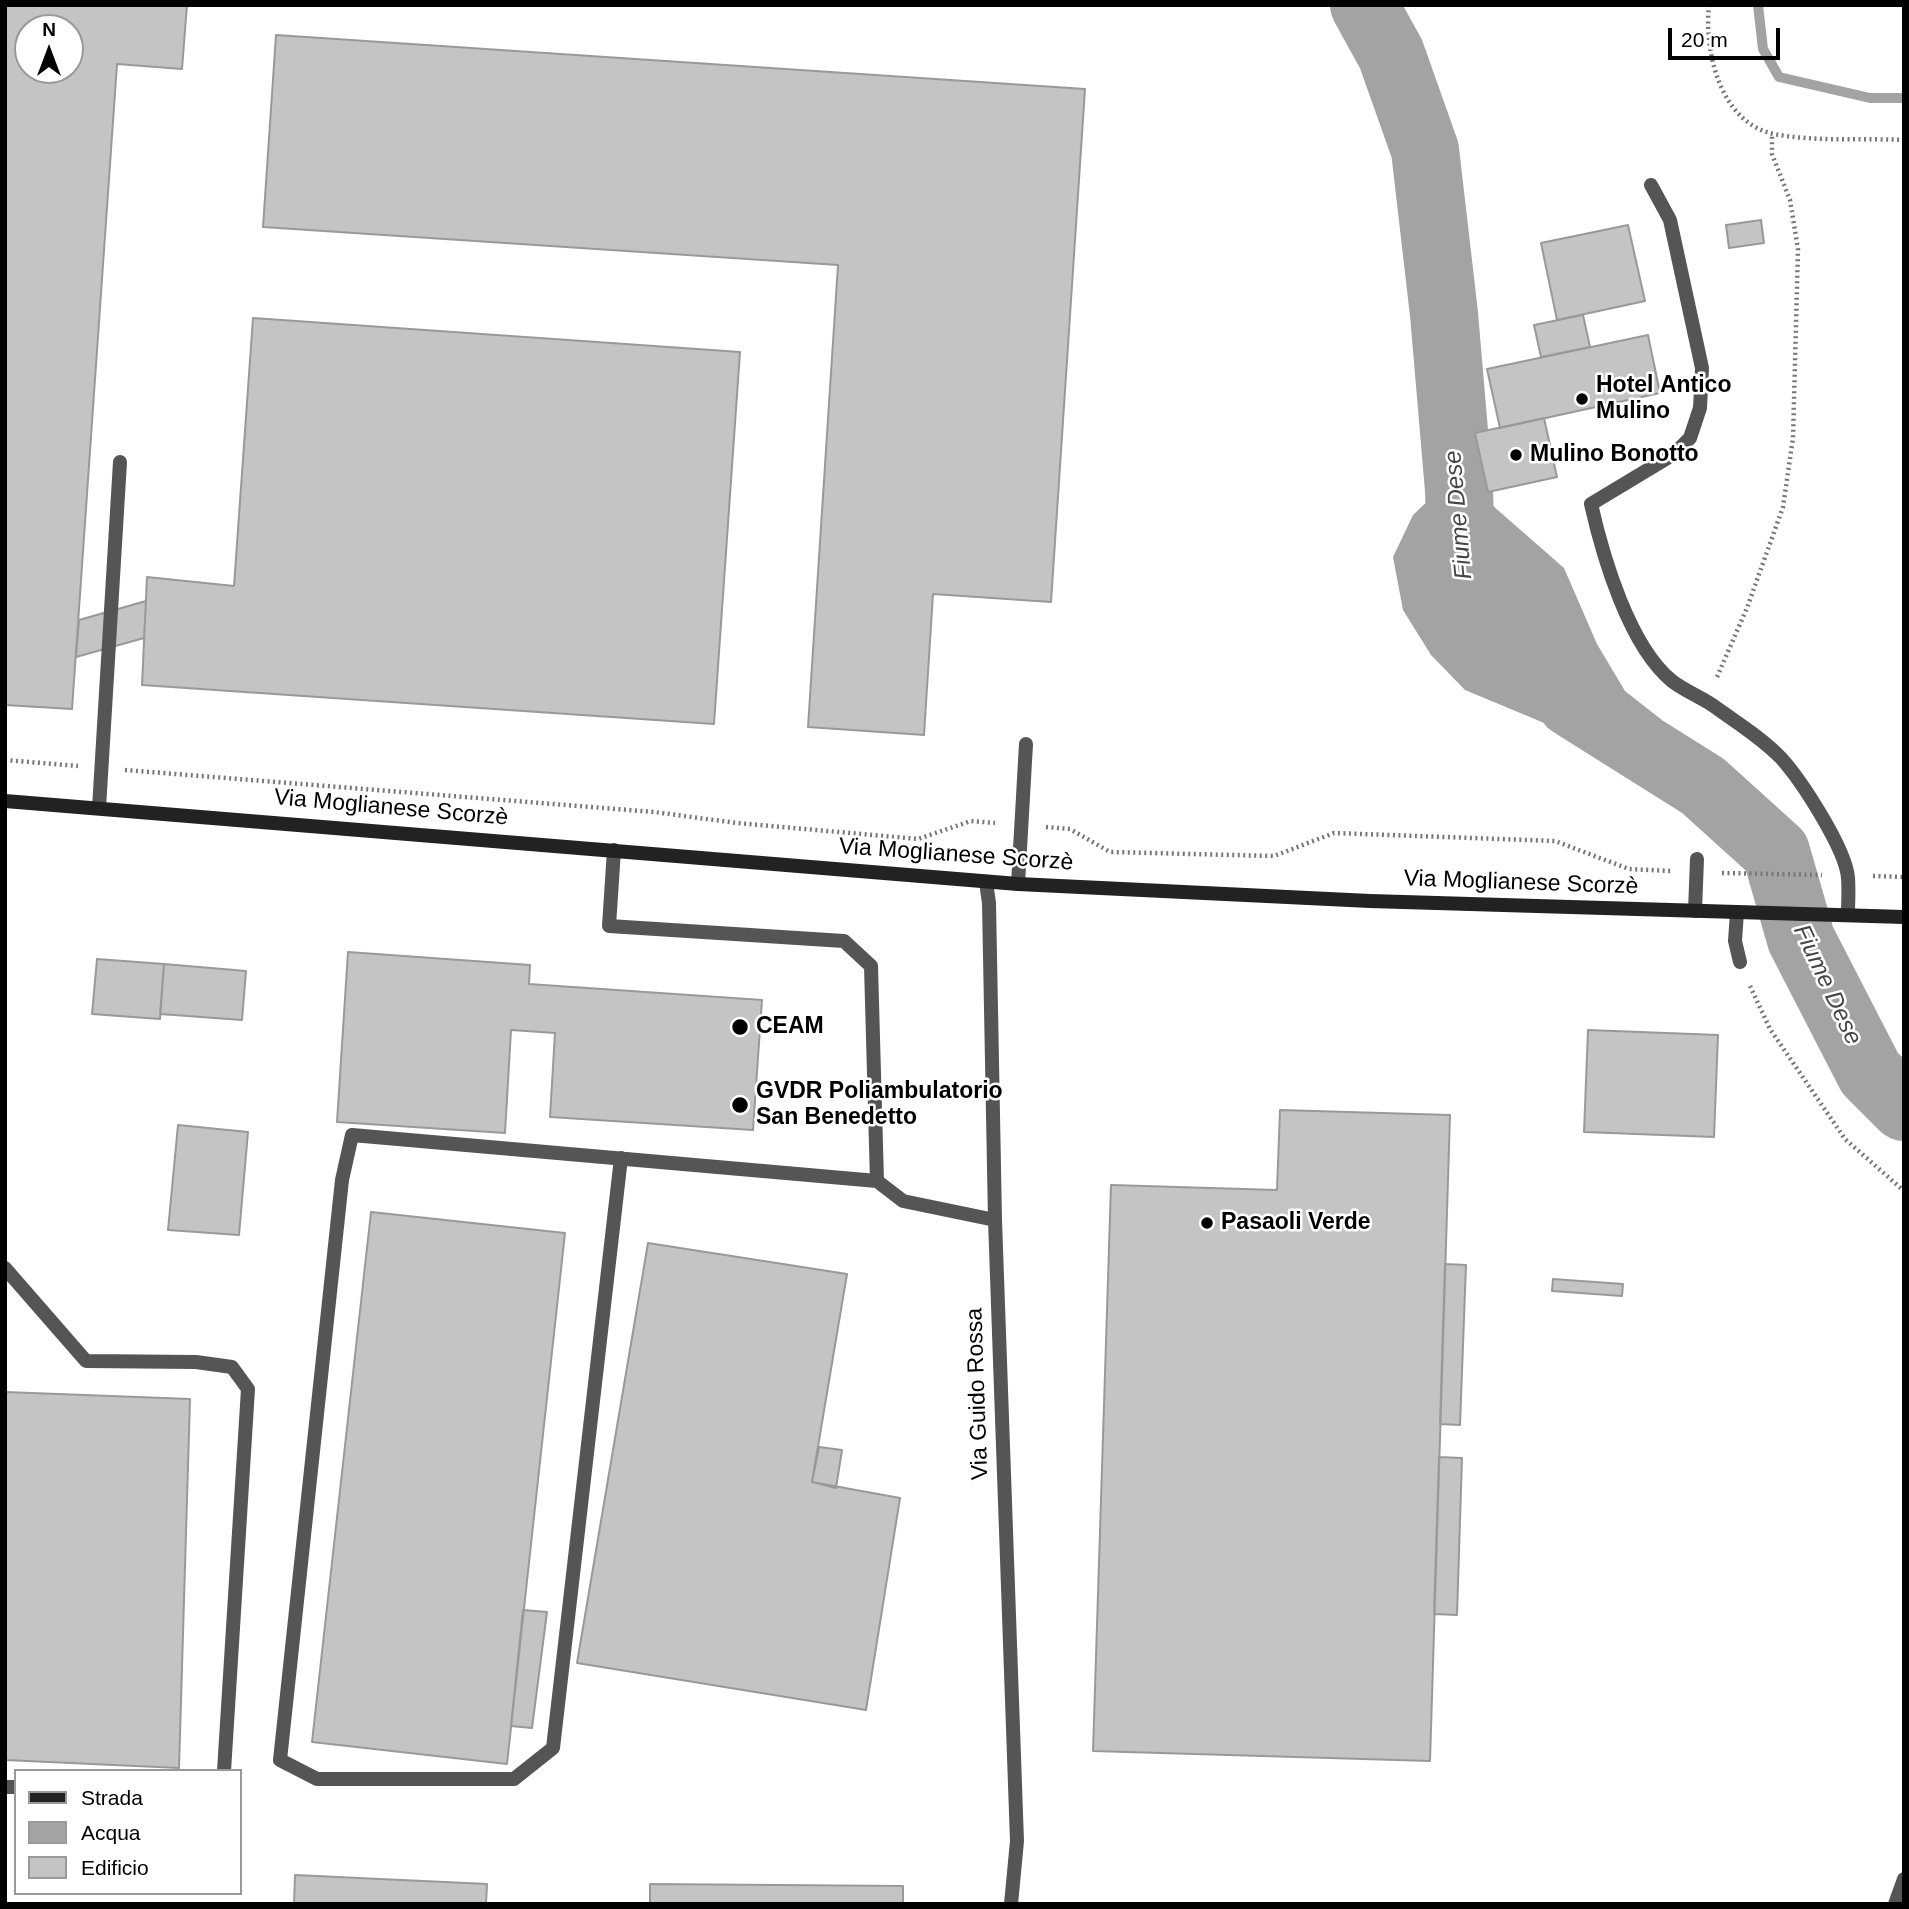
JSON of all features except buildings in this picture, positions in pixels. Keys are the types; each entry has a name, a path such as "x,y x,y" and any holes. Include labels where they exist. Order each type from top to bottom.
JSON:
{"main road":[{"name":"Via Moglianese Scorzè","path":"5,801 1018,884 1370,901 1904,917"}],"street":[{"path":"1651,185 1670,220 1702,368 1700,408 1690,438 1674,454 1591,504 1600,544 1639,637 1672,682 1706,700 1780,758 1805,791 1830,833 1848,875 1848,915"},
{"path":"99,808 120,463"},
{"path":"1018,884 1026,744"},
{"path":"614,850 609,926 844,941 871,965 877,1181"},
{"path":"1695,911 1696,865"},
{"name":"Via Guido Rossa","path":"986,882 989,903 995,1220 1017,1840 1011,1904"},
{"path":"1736,912 1735,941 1740,962"},
{"path":"621,1158 553,1748 514,1779 317,1779 280,1760 342,1180 352,1135 621,1158 877,1181 903,1201 995,1220"},
{"path":"5,1268 86,1361 196,1362 232,1367 248,1389 224,1769"},
{"path":"1895,1904 1904,1879"}],"path":[{"path":"1709,5 1707,44 1725,94 1742,116 1772,134 1904,140"},
{"path":"1706,700 1747,608 1783,507 1793,438 1798,249 1790,200 1772,153 1772,134"},
{"path":"5,760 654,812 737,823 918,839 971,821 1022,825 1070,829 1110,852 1274,856 1335,833 1555,841 1629,869 1696,865 1726,873 1823,875"},
{"path":"1740,962 1770,1029 1845,1139 1904,1191"}],"water":[{"path":"1485,485 1492,505 1564,568 1597,644 1625,691 1662,720 1644,770 1561,730 1465,690 1431,655 1403,610 1393,557 1413,515 1437,492"}],"waterway":[{"name":"Fiume Dese","path":"1364,5 1391,54 1425,150 1444,314 1459,490 1462,582"},
{"path":"1758,5 1763,49 1779,77 1870,98 1904,98"},
{"name":"Fiume Dese","path":"1571,703 1703,786 1776,852 1801,939 1870,1073 1904,1107"}],"place":[{"name":"Hotel Antico Mulino","path":"1582,399"},
{"name":"Mulino Bonotto","path":"1516,455"},
{"name":"CEAM","path":"740,1027"},
{"name":"GVDR Poliambulatorio San Benedetto","path":"740,1105"},
{"name":"Pasaoli Verde","path":"1207,1223"}]}
